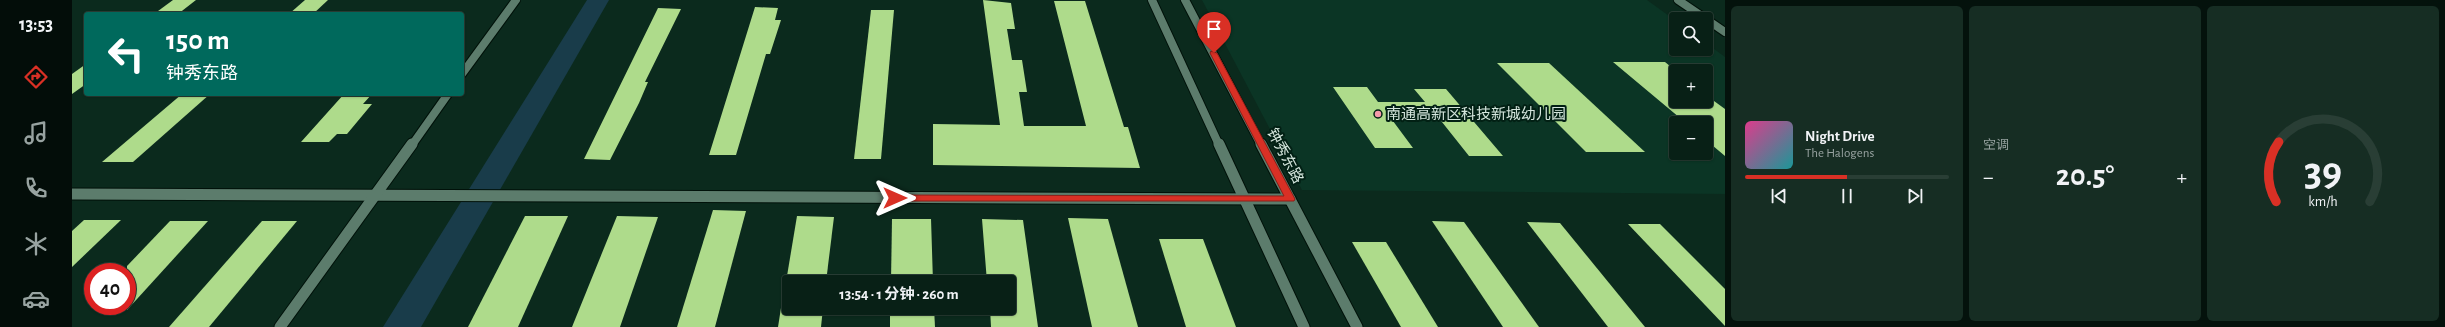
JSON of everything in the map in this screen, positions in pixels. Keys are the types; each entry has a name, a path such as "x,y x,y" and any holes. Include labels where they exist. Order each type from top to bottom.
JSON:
{"street":[{"path":"464,71 516,0"},
{"path":"1152,0 1304,327"},
{"name":"钟秀东路","path":"1186,0 1357,327"},
{"path":"1678,0 1696,12"},
{"path":"1713,24 1725,32"},
{"path":"280,327 447,96"},
{"path":"72,194 375,194 516,197 1290,199"}],"shaded area":[{"path":"1202,0 1647,0 1669,16 1669,56 1713,56 1713,48 1725,57 1725,194 1302,190"}],"building":[{"path":"173,0 196,0 181,12 157,12"},
{"path":"305,0 328,0 315,12 291,12"},
{"path":"983,0 1011,3 1015,29 1007,29 1012,60 1022,60 1027,92 1019,92 1024,126 1086,126 1054,1 1085,1 1124,127 1128,127 1140,168 933,165 933,124 1000,125"},
{"path":"755,7 778,8 775,20 781,20 770,54 766,54 736,155 709,155"},
{"path":"658,8 681,9 645,82 648,82 639,103 610,160 584,159"},
{"path":"871,10 894,10 881,159 854,159"},
{"path":"1613,62 1665,62 1669,65 1669,108 1713,108 1714,101 1725,109 1725,156 1713,146 1713,116 1678,116"},
{"path":"1497,63 1549,63 1645,152 1586,152"},
{"path":"84,65 84,85 72,94 72,74"},
{"path":"1333,87 1367,87 1378,102 1425,102 1414,89 1446,89 1503,156 1469,156 1438,117 1390,117 1413,148 1375,148"},
{"path":"180,96 208,96 133,162 102,162"},
{"path":"342,96 370,96 363,104 372,104 347,134 337,134 329,142 301,142"},
{"path":"713,210 746,211 715,327 677,327"},
{"path":"525,216 568,216 518,327 468,327"},
{"path":"617,216 658,217 620,327 572,327"},
{"path":"797,216 834,217 827,275 787,275"},
{"path":"1068,218 1108,219 1138,327 1092,327"},
{"path":"892,219 931,219 933,275 891,275"},
{"path":"982,219 1023,220 1038,327 991,327 990,315 1016,315 1016,275 986,275"},
{"path":"84,220 121,220 72,267 72,231"},
{"path":"170,221 208,221 136,300 136,263 130,263"},
{"path":"262,221 297,221 209,327 169,327"},
{"path":"1432,221 1464,222 1539,327 1503,327"},
{"path":"1527,222 1560,223 1645,327 1608,327"},
{"path":"1628,224 1660,224 1725,289 1725,326"},
{"path":"1159,239 1203,239 1236,327 1186,327"},
{"path":"1352,242 1386,242 1438,327 1401,327"},
{"path":"781,308 782,315 822,315 821,327 778,327"},
{"path":"890,315 934,315 935,327 890,327"}],"waterway":[{"path":"402,327 598,0"}],"place":[{"name":"南通高新区科技新城幼儿园","path":"1378,114"}],"route":[{"path":"895,198 1290,199 1214,53"}]}
